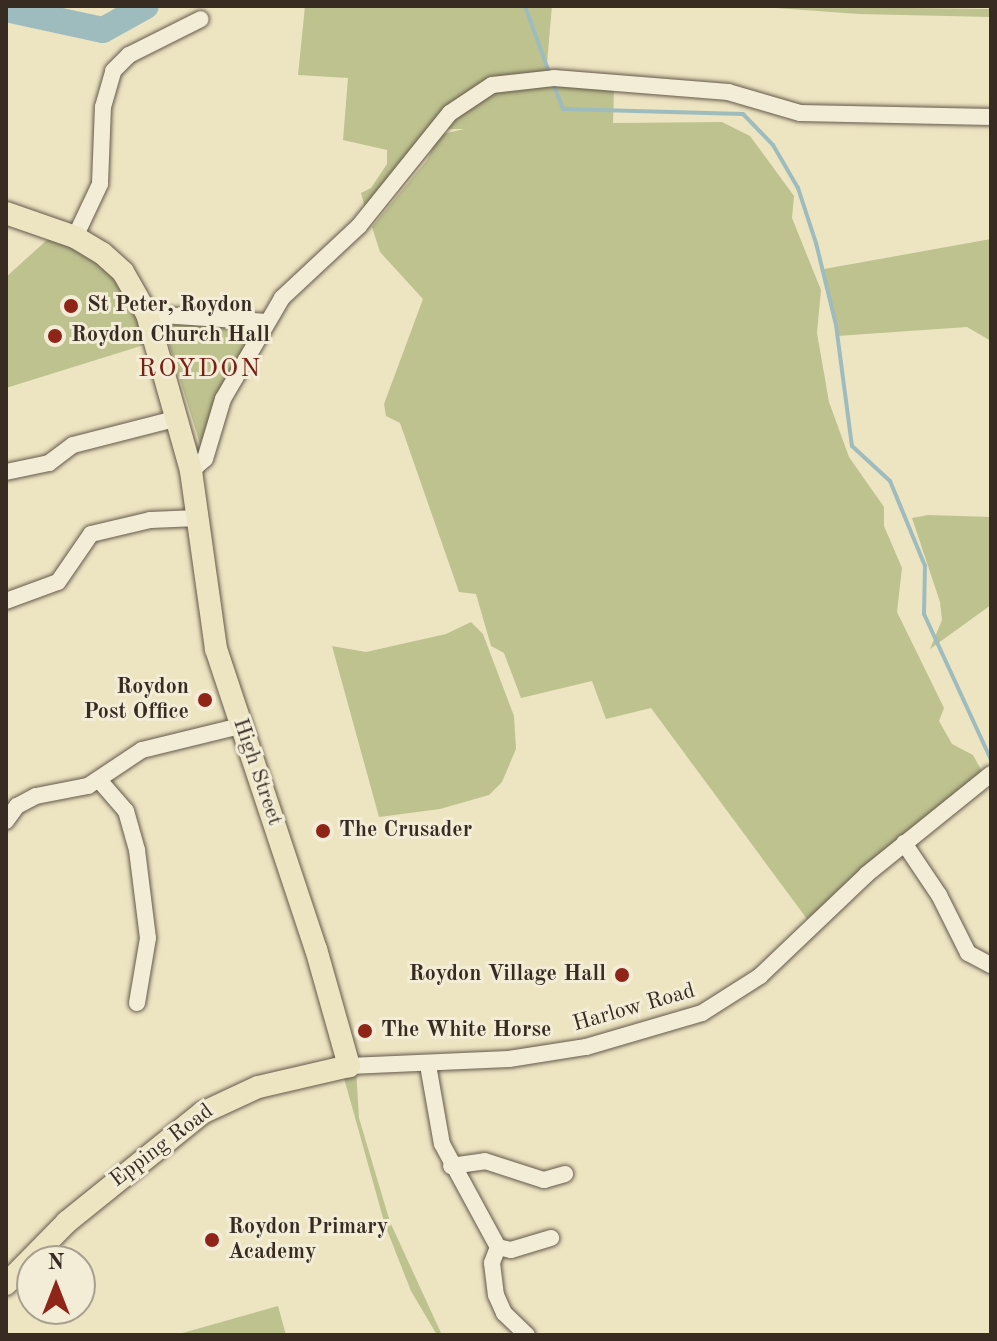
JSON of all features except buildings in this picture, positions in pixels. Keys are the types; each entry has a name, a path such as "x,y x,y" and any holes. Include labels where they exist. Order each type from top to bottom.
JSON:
{"main road":[{"name":"High Street","path":"6,213 75,237 115,263 147,314 191,471 210,619 240,726 311,935 349,1066"},
{"name":"Epping Road","path":"6,1284 67,1222 202,1113 258,1087 349,1066"}],"street":[{"path":"75,237 100,184 103,107 113,71 129,55 201,19"},
{"path":"191,471 205,459 223,399 282,298 397,183 434,129 492,85 554,78 728,92 815,114 991,117"},
{"path":"147,314 267,322"},
{"path":"6,472 49,463 73,445 178,418"},
{"path":"6,601 58,582 91,534 150,520 198,518"},
{"path":"6,821 17,806 36,796 99,780 142,750 240,726"},
{"name":"Harlow Road","path":"349,1066 482,1063 586,1047 702,1013 760,976 904,843 991,774"},
{"path":"99,780 126,811 137,850 148,938 137,1003"},
{"path":"904,843 939,895 968,953 991,965"},
{"path":"428,1065 432,1106 451,1166 498,1247 511,1250 551,1238"},
{"path":"451,1166 485,1161 544,1180 565,1174"},
{"path":"498,1247 492,1263 496,1295 504,1313 527,1335"}],"green space":[{"path":"305,6 552,6 545,86 614,87 613,123 722,122 750,136 794,196 792,218 821,290 817,333 829,402 849,457 884,507 884,526 902,568 897,612 944,708 939,721 952,744 973,755 985,777 807,919 651,708 606,719 592,681 521,698 504,653 491,646 476,594 459,592 400,423 386,416 384,404 423,299 380,252 372,227 427,160 439,135 464,129 434,129 368,218 361,193 371,188 387,164 387,150 343,140 348,78 298,75"},
{"path":"748,6 991,9 991,17 859,14"},
{"path":"48,239 74,246 113,274 134,309 144,345 6,388 6,277"},
{"path":"991,239 991,341 967,327 837,336 824,269"},
{"path":"161,319 255,328 212,407 202,450"},
{"path":"928,515 991,517 991,605 930,649 942,620 940,602 912,518"},
{"path":"471,622 483,634 514,716 516,749 502,782 489,795 440,809 379,817 332,646 366,652 446,634"},
{"path":"356,1069 359,1118 390,1222 442,1335 437,1335 411,1291 385,1225 342,1071"},
{"path":"278,1306 286,1335 178,1335 179,1334"}],"waterway":[{"path":"6,9 103,30 146,6"},
{"path":"525,6 550,75"},
{"path":"553,83 563,109 743,114 773,145 798,188 816,243 836,325 852,446 890,481 925,566 924,614 991,760"}],"place":[{"name":"St Peter, Roydon","path":"71,306"},
{"name":"Roydon Church Hall","path":"55,336"},
{"name":"Roydon Post Office","path":"205,700"},
{"name":"The Crusader","path":"323,831"},
{"name":"Roydon Village Hall","path":"622,975"},
{"name":"The White Horse","path":"365,1031"},
{"name":"Roydon Primary Academy","path":"212,1240"}],"district":[{"name":"ROYDON","path":"200,370"}]}
